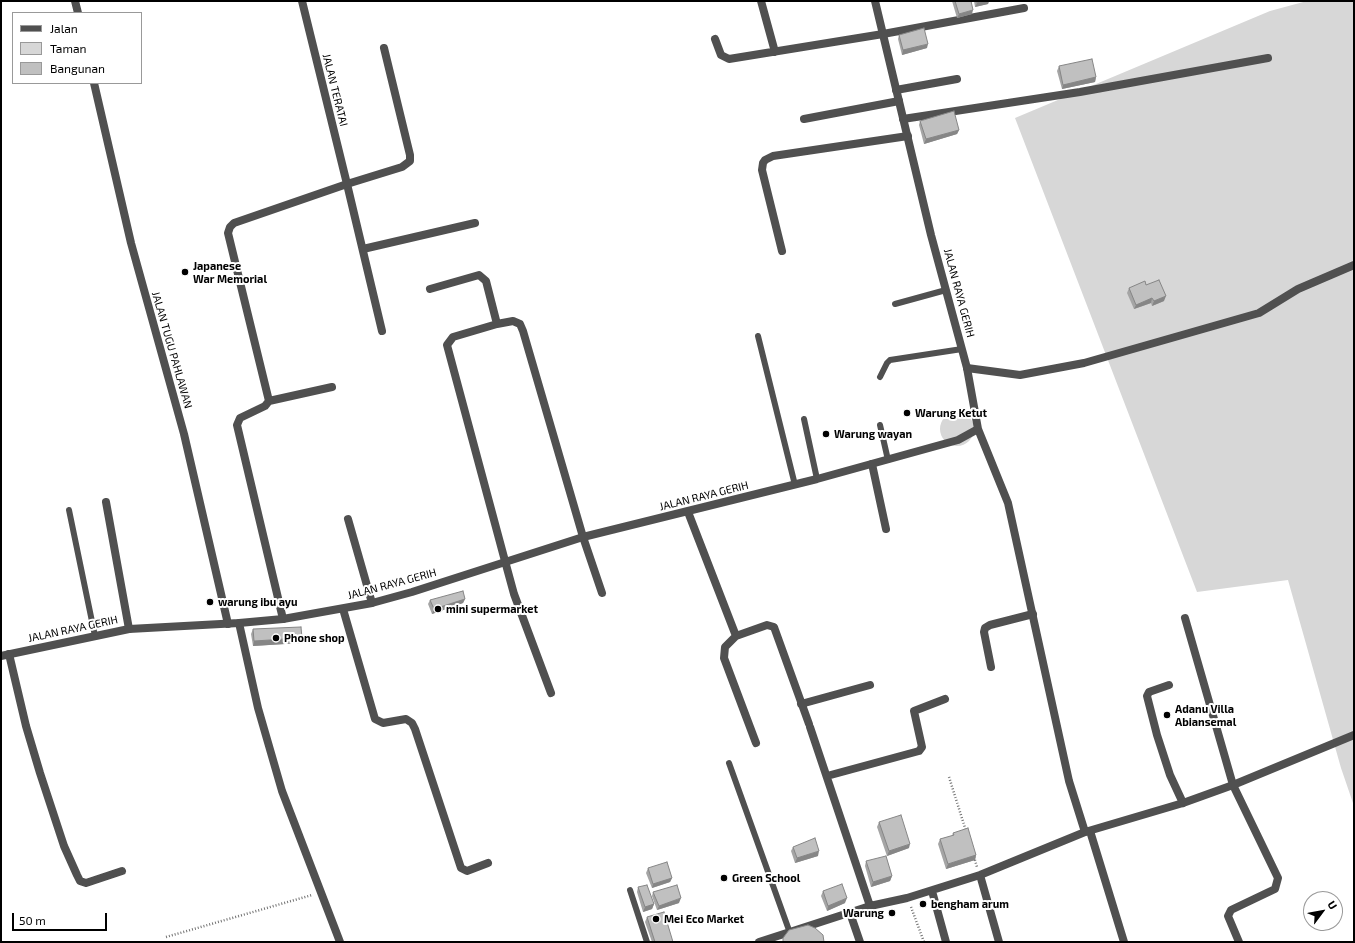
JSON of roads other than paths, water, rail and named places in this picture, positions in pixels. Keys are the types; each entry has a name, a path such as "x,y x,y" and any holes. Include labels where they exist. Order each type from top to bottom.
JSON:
{"street":[{"path":"75,1 78,12"},
{"name":"JALAN TERATAI","path":"302,1 382,331"},
{"path":"761,1 775,52"},
{"name":"JALAN RAYA GERIH","path":"1,656 129,629 228,624 283,619 372,603 412,592 504,561 583,537 795,485 888,460 958,440 978,429 967,368 903,119 875,1"},
{"path":"715,39 721,55 729,59 883,34 1024,8"},
{"path":"269,400 228,233 230,227 234,223 402,166 410,161 410,155 384,48"},
{"path":"903,119 1080,92 1268,58"},
{"path":"896,90 957,79"},
{"name":"JALAN TUGU PAHLAWAN","path":"94,84 131,243 184,434 228,624"},
{"path":"804,119 899,101"},
{"path":"782,251 762,170 762,164 765,160 773,156 908,136"},
{"path":"363,249 475,223"},
{"path":"967,368 1020,375 1084,363 1259,313 1298,289 1354,265"},
{"path":"430,289 479,275 483,277 486,281 497,324"},
{"path":"551,693 514,594 504,561 447,345 453,337 497,324 514,321 520,324 583,537 602,593"},
{"path":"283,619 237,425 240,418 265,406 269,400 332,387"},
{"path":"978,429 1008,503 1069,781 1124,942"},
{"path":"872,464 886,529"},
{"path":"106,502 129,629"},
{"path":"688,512 736,636"},
{"path":"348,519 372,603"},
{"path":"343,609 375,719 383,723 406,719 412,723 461,868 467,871 488,863"},
{"path":"992,667 984,632 985,628 990,625 1033,614"},
{"path":"1185,618 1233,785 1278,878 1274,889 1231,910 1228,916 1239,942"},
{"path":"239,623 258,708 282,791 340,942"},
{"path":"756,743 724,658 725,647 736,636 767,625 773,626 776,630 801,704 810,725 870,906"},
{"path":"10,654 26,726 40,773 64,846 80,881 86,883 122,871"},
{"path":"801,704 870,685"},
{"path":"1169,685 1149,692 1147,696 1170,775 1183,803"},
{"path":"827,776 919,751 922,747 914,711 945,699"},
{"path":"759,942 870,906 908,898 980,875 1087,831 1183,803 1233,785 1354,735"},
{"path":"980,875 999,942"},
{"path":"932,891 946,942"},
{"path":"850,913 860,942"}],"lane":[{"path":"895,304 946,290"},
{"path":"758,336 795,485"},
{"path":"880,377 886,363 890,360 962,349"},
{"path":"804,419 817,479"},
{"path":"880,425 888,460"},
{"path":"69,510 95,636"},
{"path":"729,763 790,933"},
{"path":"630,890 647,942"}],"place":[{"name":"Japanese War Memorial","path":"185,272"},
{"name":"Warung Ketut","path":"907,413"},
{"name":"Warung wayan","path":"826,434"},
{"name":"warung ibu ayu","path":"210,602"},
{"name":"mini supermarket","path":"438,609"},
{"name":"Phone shop","path":"276,638"},
{"name":"Adanu Villa Abiansemal","path":"1167,715"},
{"name":"Green School","path":"724,878"},
{"name":"bengham arum","path":"923,904"},
{"name":"Warung","path":"892,913"},
{"name":"Mei Eco Market","path":"656,919"}]}
